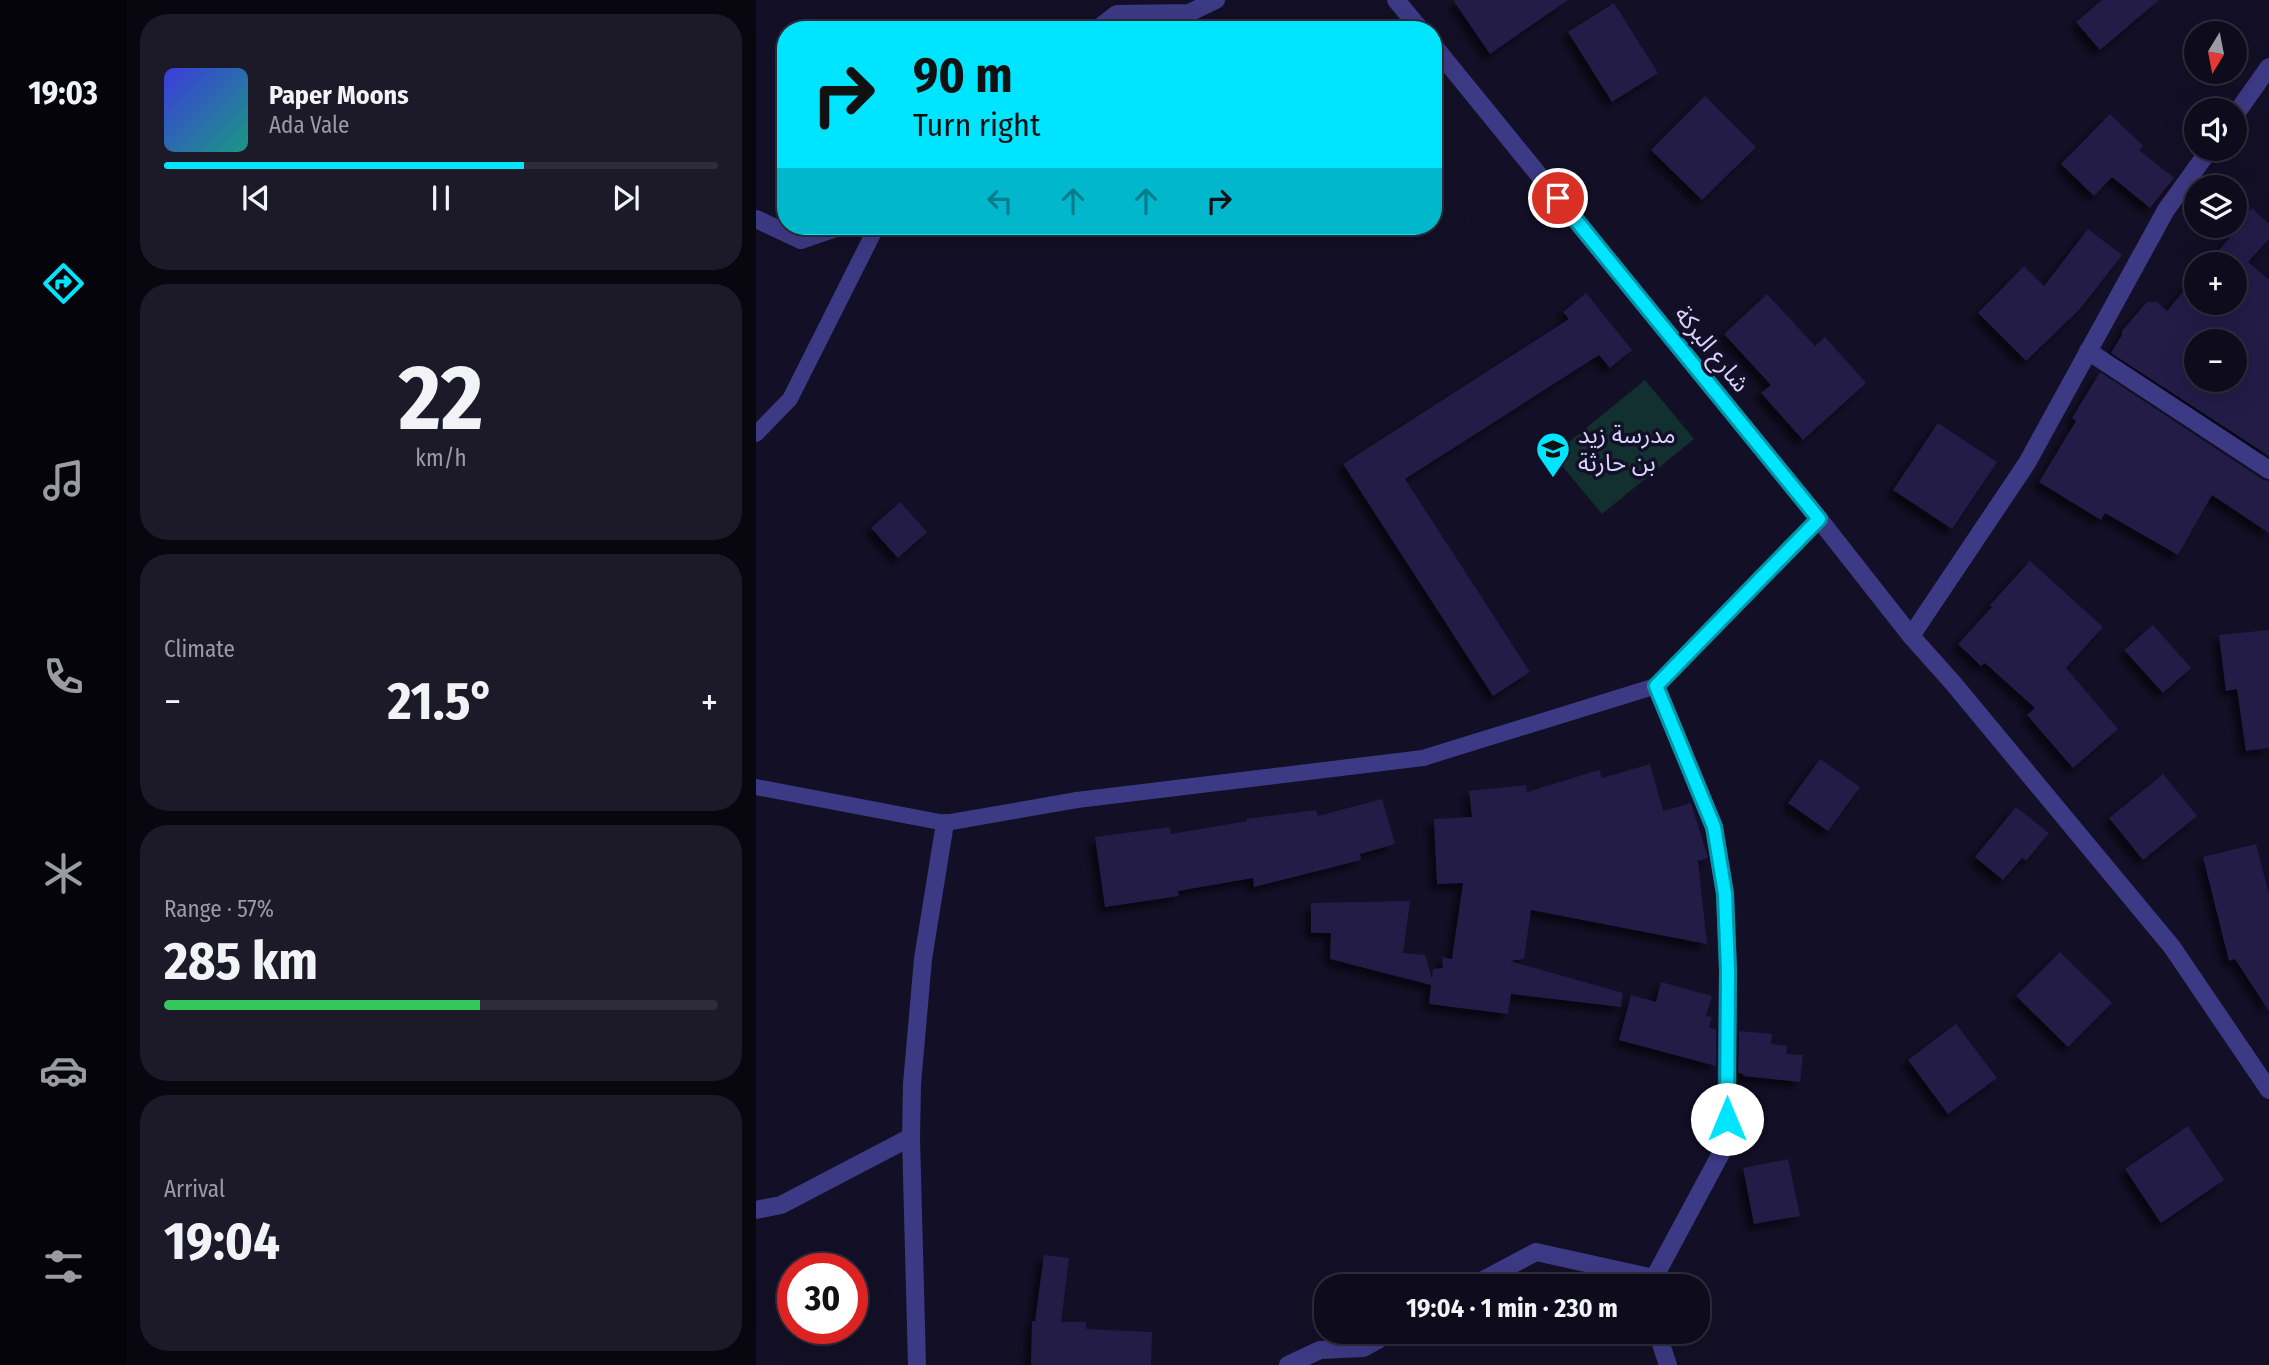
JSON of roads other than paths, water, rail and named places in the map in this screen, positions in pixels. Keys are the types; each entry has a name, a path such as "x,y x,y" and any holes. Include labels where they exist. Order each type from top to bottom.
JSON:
{"street":[{"path":"1108,21 1117,14 1189,13 1216,0"},
{"path":"1396,0 1414,21"},
{"name":"شارع البركة","path":"1442,56 1911,636 2172,947 2269,1090"},
{"path":"2247,98 2269,67"},
{"path":"1911,636 2027,463 2166,210 2201,161"},
{"path":"756,219 777,229"},
{"path":"791,235 802,240 816,235"},
{"path":"2088,351 2269,470"},
{"path":"1656,686 1714,827 1725,894 1728,970 1726,1144 1658,1274"},
{"path":"917,1365 912,1084 923,959 945,822"},
{"path":"756,1210 781,1205 911,1137"},
{"path":"1495,1274 1536,1252 1623,1274"},
{"path":"1288,1365 1320,1350 1363,1348 1370,1344"},
{"path":"1661,1344 1668,1365"}],"lane":[{"path":"756,435 790,399 872,235"},
{"path":"756,787 945,822 1077,800 1423,758 1656,686 1819,519"}],"place":[{"name":"مدرسة زيد بن حارثة","path":"1553,479"}]}
